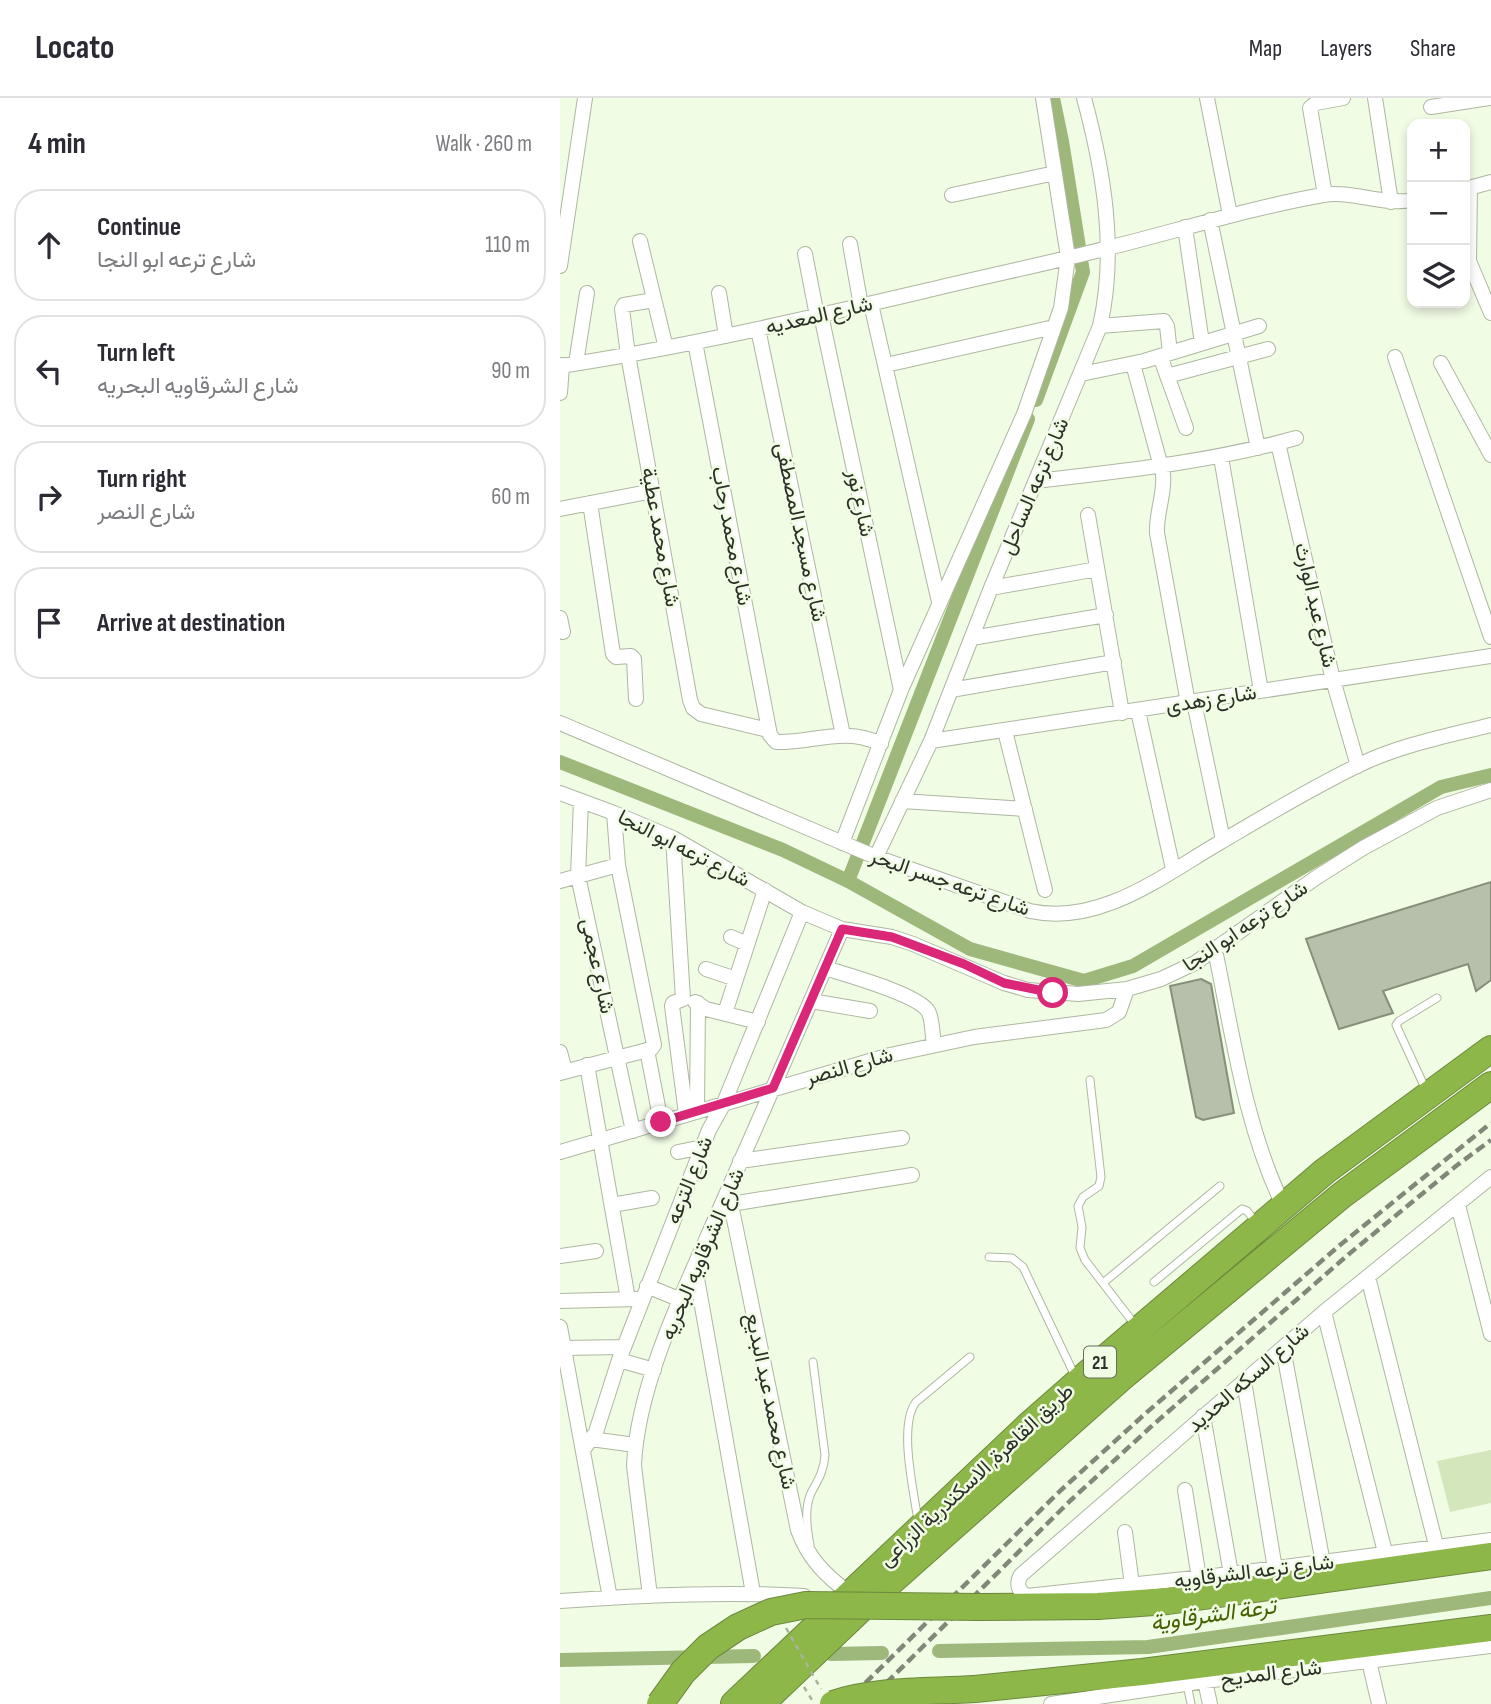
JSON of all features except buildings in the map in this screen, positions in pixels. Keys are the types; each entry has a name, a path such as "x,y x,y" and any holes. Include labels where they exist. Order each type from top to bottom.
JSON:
{"highway":[{"name":"طريق القاهرة, الاسكندرية الزراعى","path":"734,1704 846,1596 1078,1382 1258,1226 1325,1171 1491,1049"},
{"name":"طريق القاهرة, الاسكندرية الزراعى","path":"761,1704 867,1603 1121,1378 1342,1195 1491,1085"},
{"path":"660,1704 683,1672 708,1647 738,1627 771,1612 806,1605 1088,1606 1168,1601 1491,1556"},
{"path":"828,1698 975,1689 1154,1670 1491,1628"}],"street":[{"path":"560,266 586,98"},
{"name":"شارع ترعه الساحل","path":"842,843 901,690 1024,414 1060,308 1072,256 1055,173 1044,98"},
{"name":"شارع ترعه الساحل","path":"876,857 931,741 991,588 1100,326 1107,287 1103,187 1084,98"},
{"path":"1207,98 1230,215"},
{"path":"1325,195 1310,108 1316,103 1343,98"},
{"path":"1375,98 1391,202"},
{"path":"1431,107 1489,98"},
{"path":"952,195 1055,173"},
{"path":"1470,188 1491,182"},
{"name":"شارع المعديه","path":"566,365 666,348 819,316 1105,249 1230,215 1325,195 1347,195 1391,202 1407,200"},
{"path":"1210,220 1258,448"},
{"path":"1185,227 1202,343"},
{"path":"640,241 666,348"},
{"path":"850,244 886,365 939,602"},
{"path":"1469,245 1469,261 1491,313"},
{"name":"شارع نور","path":"805,254 901,690"},
{"path":"560,393 587,293"},
{"path":"719,293 726,336"},
{"name":"شارع محمد عطية","path":"654,300 622,307 628,355 690,700 693,708 701,715 768,730"},
{"path":"1100,326 1164,321 1167,326 1167,376 1186,428"},
{"path":"1081,374 1133,364 1259,326"},
{"path":"886,365 1054,327"},
{"name":"شارع مسجد المصطفى","path":"758,329 843,735"},
{"name":"شارع محمد رحاب","path":"695,342 768,730"},
{"path":"1167,376 1268,349"},
{"path":"1395,357 1491,637"},
{"path":"1441,363 1491,455"},
{"path":"1133,364 1161,466 1163,490 1158,509 1157,533 1191,702 1223,840"},
{"path":"1036,481 1221,457 1296,438"},
{"name":"شارع عبد الوارث","path":"1278,443 1333,680 1358,766"},
{"path":"1221,457 1261,691"},
{"path":"560,509 653,491"},
{"path":"590,503 614,654 616,657 633,657 636,699"},
{"path":"1088,515 1122,713"},
{"path":"991,588 1097,569"},
{"path":"972,638 1106,615"},
{"name":"شارع زهدى","path":"931,741 1491,656"},
{"path":"951,690 1114,662"},
{"path":"1138,711 1173,869"},
{"name":"شارع ترعه جسر البحر","path":"560,723 876,857 1048,915 1066,915 1126,897 1358,766 1417,744 1491,725"},
{"path":"768,730 776,742 843,735 865,737 881,744"},
{"path":"1005,731 1045,890"},
{"name":"شارع ترعه ابو النجا","path":"560,793 673,838 802,912 842,929 902,941 964,964 1004,983 1028,990 1078,994 1127,989 1161,979 1195,963 1363,848 1437,808 1491,790"},
{"name":"شارع عجمى","path":"581,801 578,876 633,1130"},
{"path":"902,801 1024,809"},
{"path":"560,1052 562,1072 653,1048 618,866 614,813"},
{"path":"673,838 683,999"},
{"path":"560,881 618,866"},
{"path":"725,1013 765,890"},
{"name":"شارع الترعه","path":"587,1444 599,1422 639,1295 712,1123 724,1103 802,912"},
{"name":"شارع الشرقاويه البحريه","path":"650,1596 635,1485 635,1445 654,1370 695,1266 729,1197 740,1161 842,929"},
{"path":"731,937 747,944"},
{"path":"1215,950 1253,1128 1264,1164 1283,1205"},
{"path":"825,968 890,989 926,1009 930,1017 934,1044"},
{"path":"706,969 736,979"},
{"name":"شارع النصر","path":"560,1152 773,1088 934,1044 1106,1020 1119,1012 1127,989"},
{"path":"692,1113 677,1040 673,1004 683,999 698,1003 706,1009 758,1021"},
{"path":"811,1001 870,1011"},
{"path":"692,1113 698,1003"},
{"path":"677,1040 698,1036"},
{"path":"647,1050 661,1122"},
{"path":"587,1065 612,1205 639,1295"},
{"path":"740,1161 902,1138"},
{"path":"678,1152 703,1147"},
{"path":"729,1197 912,1174"},
{"name":"شارع السكه الحديد","path":"1020,1589 1018,1582 1021,1575 1324,1312 1491,1177"},
{"name":"شارع محمد عبد البديع","path":"729,1197 795,1518 802,1541 813,1561 846,1596"},
{"path":"612,1205 652,1198"},
{"path":"1458,1205 1491,1334"},
{"path":"560,1256 596,1251"},
{"path":"695,1266 753,1593"},
{"path":"1368,1278 1437,1549"},
{"path":"560,1301 639,1295 681,1300"},
{"path":"1324,1312 1386,1556"},
{"path":"560,1327 587,1444 610,1598"},
{"path":"564,1348 621,1354 654,1370"},
{"path":"1283,1348 1323,1563"},
{"path":"1244,1381 1275,1569"},
{"path":"1203,1416 1231,1574"},
{"path":"587,1444 635,1445"},
{"path":"1185,1490 1199,1578"},
{"path":"1125,1532 1132,1585"},
{"name":"شارع ترعه الشرقاويه","path":"1020,1589 1027,1595 1132,1585 1386,1556 1491,1540"},
{"path":"560,1601 753,1593 846,1596"},
{"name":"شارع المديح","path":"1051,1704 1101,1700 1205,1681 1491,1646"},
{"path":"1369,1661 1380,1704"},
{"path":"1205,1681 1210,1704"}],"lane":[{"path":"1429,1095 1396,1025 1437,998"},
{"path":"1090,1080 1101,1177 1099,1186 1079,1203 1082,1227 1080,1248 1085,1260 1139,1329"},
{"path":"1103,1283 1220,1186"},
{"path":"1154,1282 1242,1209 1247,1211 1258,1226"},
{"path":"989,1257 1012,1258 1023,1267 1078,1382"},
{"path":"919,1528 908,1434 911,1411 916,1402 970,1357"},
{"path":"813,1362 825,1455 824,1470 810,1495 807,1507 808,1538 813,1561"},
{"path":"1187,1684 1191,1704"}],"path":[{"path":"786,1628 828,1698"}],"green space":[{"path":"1491,1450 1491,1503 1450,1512 1437,1461"}],"waterway":[{"path":"1036,400 1083,272 1053,98"},
{"path":"848,881 1028,419"},
{"path":"560,762 783,850 848,881 970,949 1084,981 1133,966 1441,787 1491,775"},
{"name":"ترعة الشرقاوية","path":"939,1651 1148,1647 1491,1598"},
{"name":"ترعة الشرقاوية","path":"831,1654 882,1653"},
{"name":"ترعة الشرقاوية","path":"560,1660 754,1656"}],"railway":[{"path":"844,1704 1060,1491 1146,1413 1340,1245 1491,1123"},
{"path":"865,1704 1071,1500 1154,1424 1349,1254 1491,1140"}],"route":[{"path":"661,1122 773,1088 842,929 892,937 964,964 1004,983 1053,993"}]}
